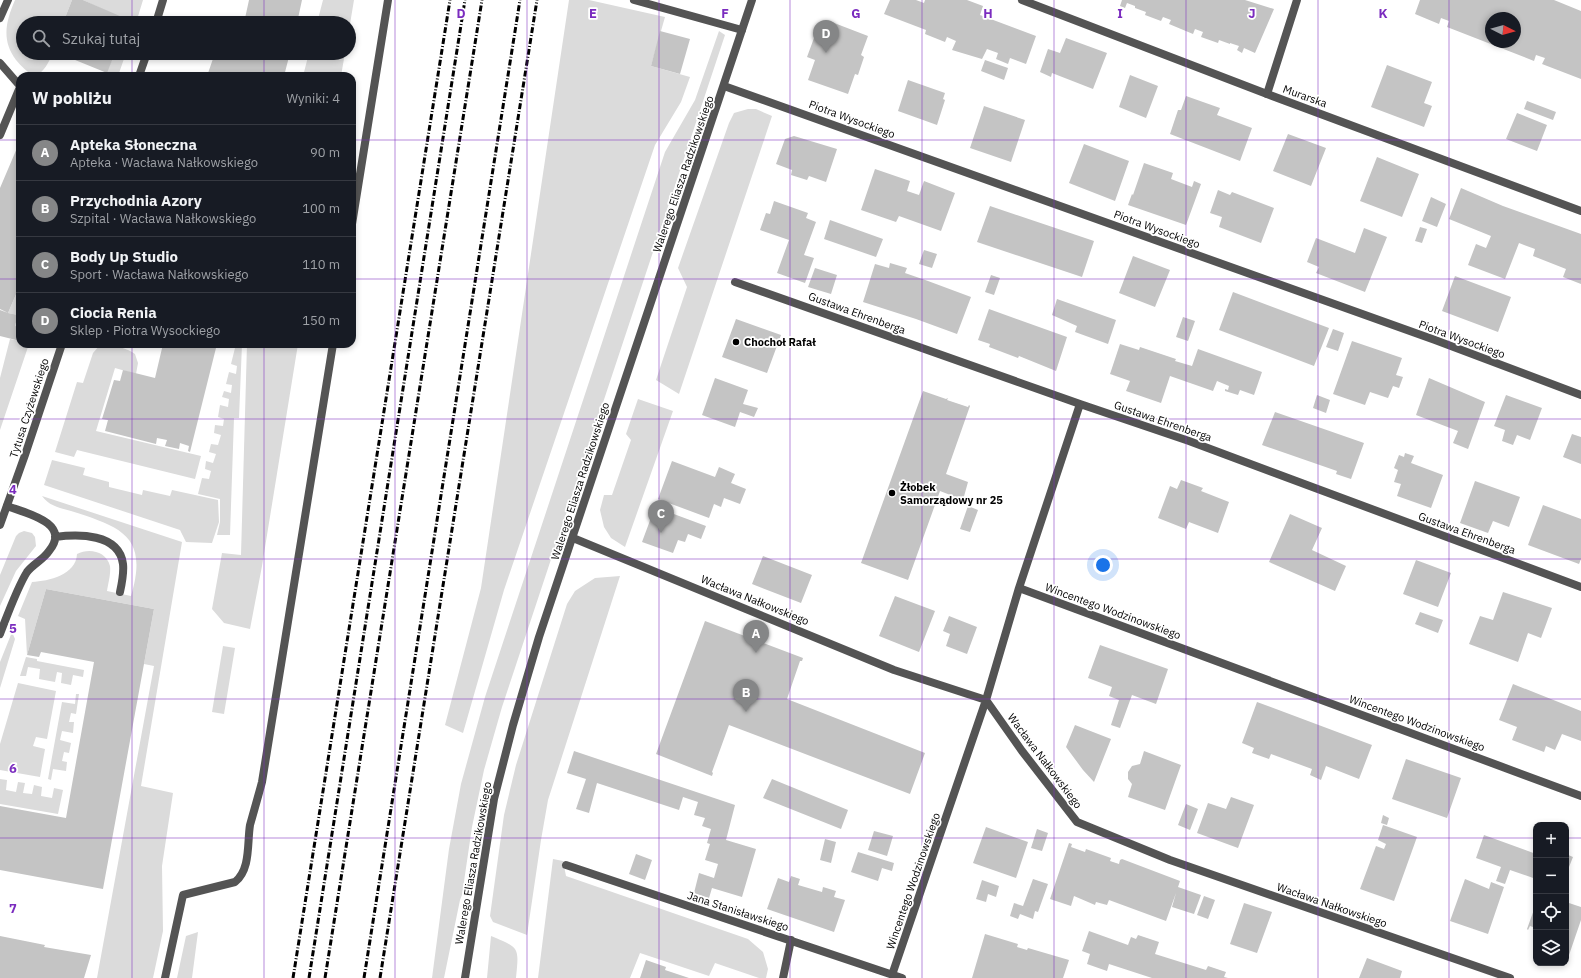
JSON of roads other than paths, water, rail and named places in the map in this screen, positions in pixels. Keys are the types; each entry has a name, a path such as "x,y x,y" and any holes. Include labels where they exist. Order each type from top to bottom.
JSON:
{"street":[{"path":"0,18 8,0"},
{"path":"158,16 164,0"},
{"path":"356,199 388,0"},
{"path":"634,0 742,30"},
{"name":"Walerego Eliasza Radzikowskiego","path":"465,978 494,799 513,725 539,637 752,0"},
{"name":"Murarska","path":"1022,0 1267,94 1581,211"},
{"path":"1267,94 1297,0"},
{"path":"140,72 145,60"},
{"path":"0,63 16,81"},
{"name":"Piotra Wysockiego","path":"724,86 1434,340 1581,395"},
{"path":"0,136 16,96"},
{"name":"Gustawa Ehrenberga","path":"735,282 1189,441 1581,587"},
{"name":"Tytusa Czyżewskiego","path":"0,525 61,348"},
{"path":"166,978 183,896 235,882 239,879 244,867 250,826 262,782 332,348"},
{"path":"1019,588 1080,404"},
{"path":"0,634 25,576 32,566 50,550 55,537 55,532 50,524 7,506"},
{"path":"55,537 81,535 102,539 117,549 123,564 120,592"},
{"name":"Wacława Nałkowskiego","path":"573,538 894,670 986,700 1022,751 1078,822 1170,860 1510,978"},
{"name":"Wincentego Wodzinowskiego","path":"892,975 986,700 1019,588 1581,796"},
{"name":"Jana Stanisławskiego","path":"566,865 902,978"},
{"path":"783,978 791,940"}],"railway":[{"path":"293,978 450,0"},
{"path":"309,978 465,0"},
{"path":"325,978 482,0"},
{"path":"364,978 520,0"},
{"path":"380,978 537,0"}],"place":[{"name":"Ciocia Renia","path":"826,53"},
{"name":"Chochoł Rafał","path":"736,342"},
{"name":"Żłobek Samorządowy nr 25","path":"892,493"},
{"name":"Body Up Studio","path":"661,533"},
{"name":"Apteka Słoneczna","path":"756,653"},
{"name":"Przychodnia Azory","path":"746,712"}]}
